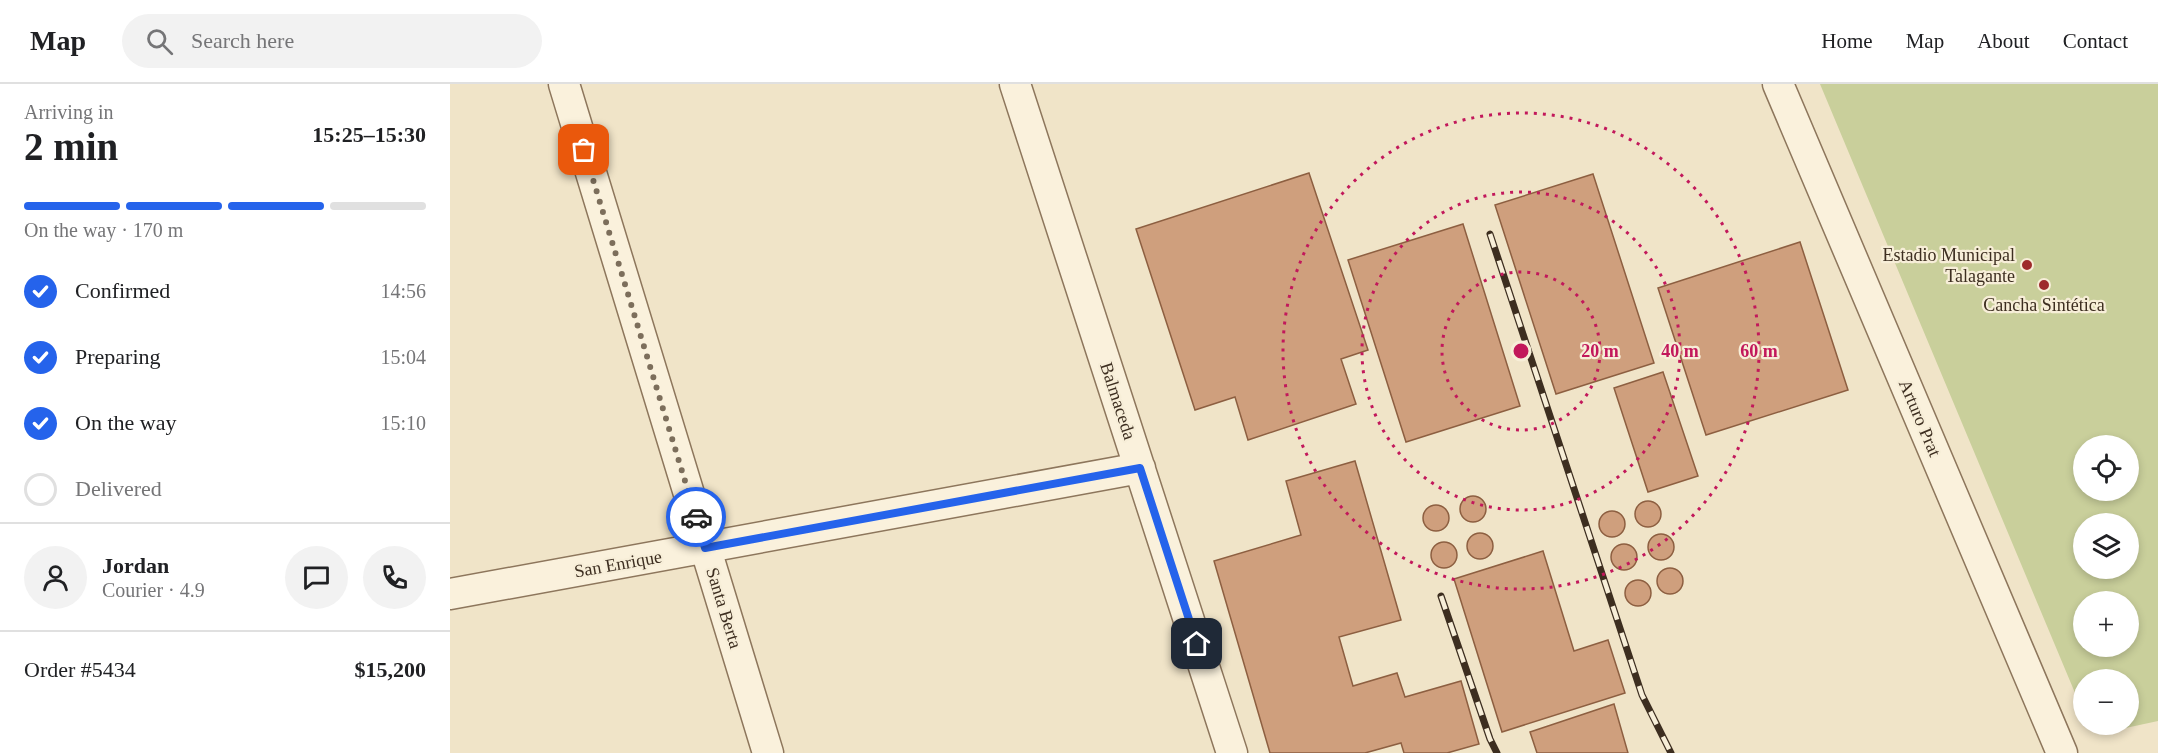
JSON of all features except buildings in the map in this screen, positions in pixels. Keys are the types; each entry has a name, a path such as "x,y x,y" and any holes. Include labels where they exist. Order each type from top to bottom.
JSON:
{"street":[{"name":"Santa Berta","path":"564,84 768,753"},
{"name":"Balmaceda","path":"1015,84 1232,753"},
{"name":"Arturo Prat","path":"1778,84 2062,753"},
{"name":"San Enrique","path":"450,594 1140,468"}],"green space":[{"name":"Estadio Municipal Talagante","path":"1820,84 2158,84 2158,721 2139,725 2139,669 2073,669 2073,688"}],"railway":[{"path":"1490,234 1642,695 1671,753"},
{"path":"1441,596 1490,739 1497,753"}],"way so far":[{"path":"584,150 696,517"}],"place":[{"name":"Estadio Municipal Talagante","path":"2027,265"},
{"name":"Cancha Sintética","path":"2044,285"}],"route":[{"path":"696,517 705,548 1140,468 1197,644"}]}
